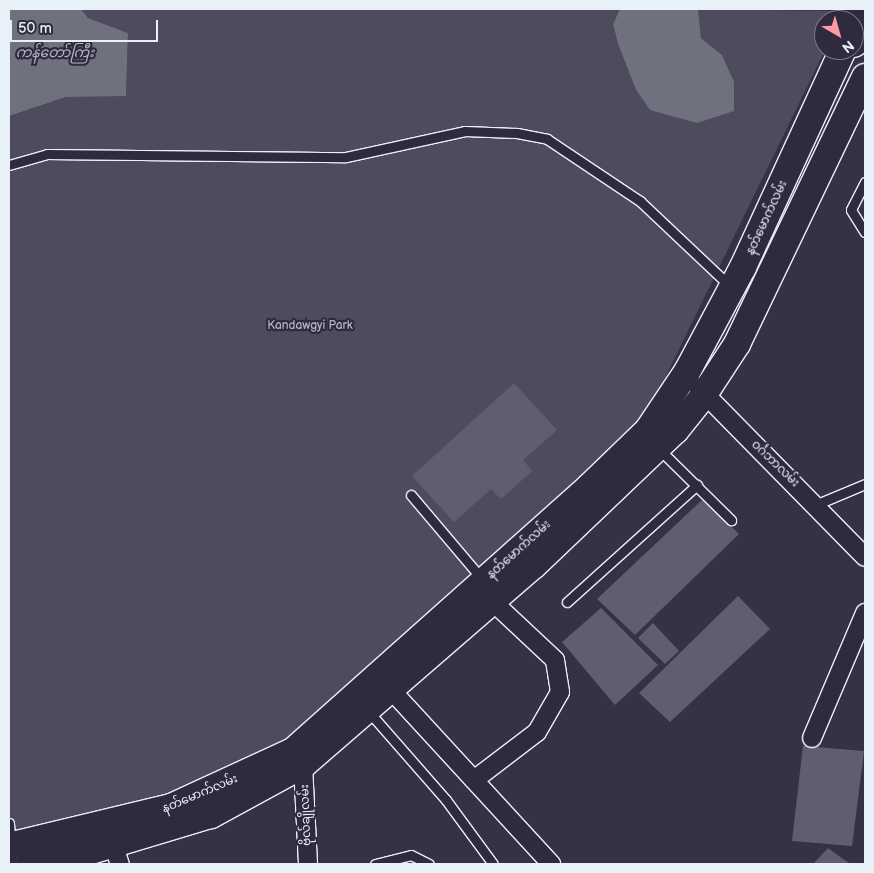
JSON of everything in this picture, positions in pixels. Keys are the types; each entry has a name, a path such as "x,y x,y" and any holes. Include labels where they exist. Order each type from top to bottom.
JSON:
{"main road":[{"name":"နတ်မောက်လမ်း","path":"14,849 114,845 211,815 298,758 362,704 525,558 648,430 688,370 732,288 841,60"},
{"name":"နတ်မောက်လမ်း","path":"525,558 658,448 703,396 736,344 865,78"},
{"name":"နတ်မောက်လမ်း","path":"362,704 393,692 489,592"}],"street":[{"name":"ဝင်္ဂဘာလမ်း","path":"688,370 703,396 815,505 865,557"},
{"path":"474,780 537,732 560,692 555,660 489,592"},
{"path":"812,738 865,613"},
{"path":"393,692 551,864"},
{"name":"ဗိုလ်ချိုလမ်း","path":"298,758 308,864"}],"lane":[{"path":"9,166 47,154 346,157 465,131 517,133 547,139 640,201 732,288"},
{"path":"865,182 851,210 865,232"},
{"path":"658,448 731,520"},
{"path":"815,505 865,484"},
{"path":"568,602 697,485"},
{"path":"411,495 489,592"},
{"path":"362,704 446,800 493,864"},
{"path":"374,864 411,855 429,864"}],"green space":[{"name":"Kandawgyi Park","path":"81,9 620,9 613,24 618,44 636,90 650,110 722,55 701,38 698,9 814,11 814,60 820,60 646,417 286,748 169,802 9,836 9,116 66,97 126,95 128,33 88,18"}],"water":[{"name":"ကန်တော်ကြီး","path":"9,9 81,9 88,18 128,33 126,96 66,97 9,116"},
{"path":"620,9 698,9 701,38 722,55 734,82 734,111 697,123 650,110 636,90 618,44 613,24"}],"building":[{"path":"514,383 557,430 523,460 532,471 501,499 491,489 454,522 412,476"},
{"path":"703,499 739,534 635,635 597,599"},
{"path":"738,596 770,629 670,722 639,693"},
{"path":"601,608 658,665 615,705 562,642"},
{"path":"653,623 679,651 665,664 638,638"},
{"path":"803,746 864,751 852,846 792,841"},
{"path":"828,848 850,864 813,864"}]}
